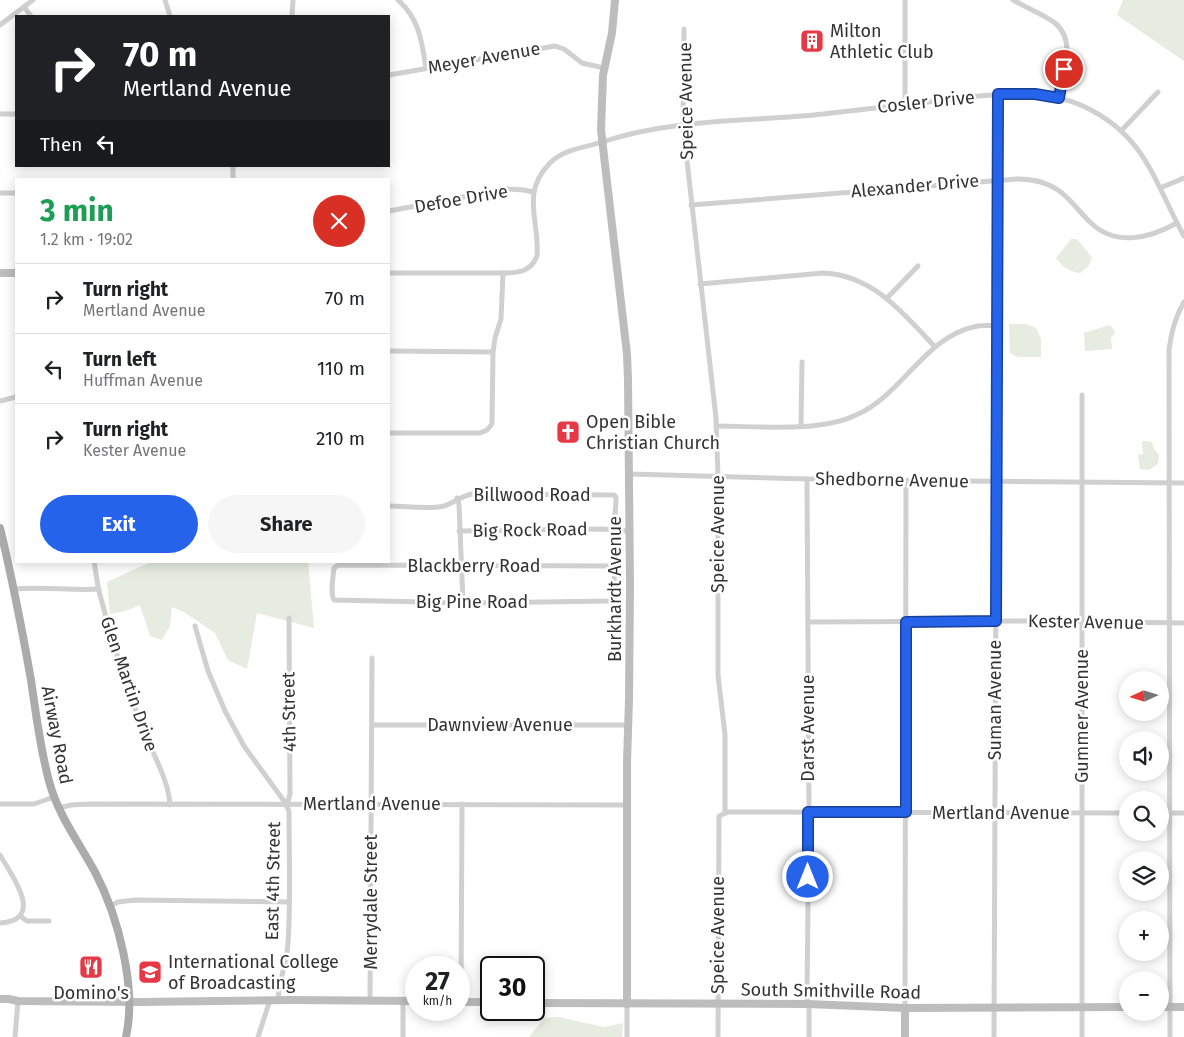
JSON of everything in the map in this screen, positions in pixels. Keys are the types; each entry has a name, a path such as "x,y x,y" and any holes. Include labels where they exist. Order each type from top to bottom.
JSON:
{"main road":[{"name":"Burkhardt Avenue","path":"615,0 612,33 604,68 601,142 627,354 630,474 627,805 628,1004"},
{"path":"0,273 15,273"},
{"name":"Airway Road","path":"0,528 14,590 45,764 54,798 70,832 94,871 110,906 119,936 128,1002 129,1017 126,1037"},
{"path":"0,999 18,1001 128,1002 403,1001"},
{"name":"South Smithville Road","path":"545,1003 808,1004 905,1008 1119,1007"},
{"path":"1170,1007 1184,1007"},
{"path":"905,1008 905,1037"}],"street":[{"path":"0,25 33,0"},
{"path":"165,0 170,15"},
{"path":"292,15 293,0"},
{"path":"398,0 410,11 415,19 422,42 426,68"},
{"path":"905,0 905,104"},
{"path":"1013,0 1054,22 1062,32 1067,46 1067,54 1059,98"},
{"path":"24,7 30,15"},
{"name":"Speice Avenue","path":"684,29 683,124 716,426 718,477 718,675 725,735 725,813 719,816 718,1037"},
{"name":"Meyer Avenue","path":"390,75 555,46 564,49 582,63 604,68"},
{"path":"1121,131 1158,92"},
{"name":"Cosler Drive","path":"533,192 543,171 558,157 575,149 630,132 683,124 813,115 998,94 1035,94 1059,98 1095,112 1121,131 1148,162 1184,236"},
{"name":"Suman Avenue","path":"994,1037 998,94"},
{"path":"0,114 15,114"},
{"path":"1160,188 1184,178"},
{"name":"Alexander Drive","path":"691,205 998,179 1033,180 1050,185 1064,195 1092,224 1101,230 1118,236 1126,238 1144,237 1162,231 1177,223"},
{"name":"Defoe Drive","path":"390,211 506,189 533,192"},
{"path":"390,273 502,273 522,271 531,265 537,256 533,192"},
{"path":"0,193 15,193"},
{"path":"887,298 918,266"},
{"path":"390,433 480,433 487,430 492,422 492,352 502,310 502,273"},
{"path":"700,284 833,274 856,279 887,298 935,347"},
{"path":"1169,791 1169,350 1172,328 1184,302"},
{"path":"716,426 801,426 836,422 855,416 887,396 935,347 948,338 978,326 997,325"},
{"path":"390,351 492,352"},
{"path":"801,426 802,362"},
{"name":"Gummer Avenue","path":"1082,396 1082,1037"},
{"path":"0,400 15,397"},
{"name":"Shedborne Avenue","path":"630,474 906,481 1184,483"},
{"name":"Darst Avenue","path":"807,479 809,1037"},
{"path":"905,1008 906,481"},
{"name":"Billwood Road","path":"390,506 438,506 472,494 612,494 616,497 614,530"},
{"path":"457,498 463,602"},
{"path":"614,530 615,566"},
{"name":"Big Rock Road","path":"460,531 630,531"},
{"name":"Glen Martin Drive","path":"94,563 99,589 133,703 164,780 170,798 170,805"},
{"name":"Blackberry Road","path":"333,600 334,568 338,566 615,566"},
{"name":"Big Pine Road","path":"333,600 337,602 611,601 614,592 615,566"},
{"path":"14,590 35,588 99,589"},
{"name":"4th Street","path":"287,805 290,794 289,618"},
{"name":"Kester Avenue","path":"808,622 1184,623"},
{"path":"195,626 208,670 225,711 244,746 287,805"},
{"name":"Merrydale Street","path":"370,1001 372,658"},
{"name":"Dawnview Avenue","path":"372,725 628,724"},
{"path":"0,804 34,804 54,798"},
{"name":"Mertland Avenue","path":"58,808 89,804 627,805"},
{"path":"460,956 462,804"},
{"name":"East 4th Street","path":"258,1037 279,988 287,956 289,811 287,805"},
{"name":"Mertland Avenue","path":"725,813 1119,813"},
{"path":"1170,1037 1169,813 1184,813"},
{"path":"0,855 21,893 24,904 20,916 11,922 0,923"},
{"path":"110,906 118,902 135,900 288,902"},
{"path":"20,916 27,921 49,921"},
{"path":"15,1037 18,1001"},
{"path":"403,1001 403,1037"},
{"name":"Burkhardt Avenue","path":"627,1037 628,1004"}],"shaded area":[{"path":"1123,0 1184,0 1184,61 1117,15"},
{"path":"1071,239 1077,239 1092,258 1088,267 1080,273 1066,268 1056,258"},
{"path":"1009,324 1026,324 1036,328 1041,339 1041,357 1018,357 1010,353"},
{"path":"1109,325 1115,333 1111,338 1112,349 1085,351 1084,333"},
{"path":"1142,441 1152,442 1154,449 1159,455 1158,464 1149,470 1140,469 1138,455 1143,454"},
{"path":"149,563 308,563 314,628 257,613 247,669 228,660 215,633 184,612 172,607 170,626 162,640 150,636 140,605 126,611 110,614 107,582"},
{"path":"558,1017 604,1027 623,1023 622,1037 529,1037 542,1021 545,1021 545,1018"}],"place":[{"name":"Milton Athletic Club","path":"812,41"},
{"name":"Open Bible Christian Church","path":"568,432"},
{"name":"Domino's","path":"91,967"},
{"name":"International College of Broadcasting","path":"150,972"}],"route":[{"path":"808,877 808,812 906,812 906,622 996,621 995,482 998,94 1035,94 1059,98 1064,69"}]}
